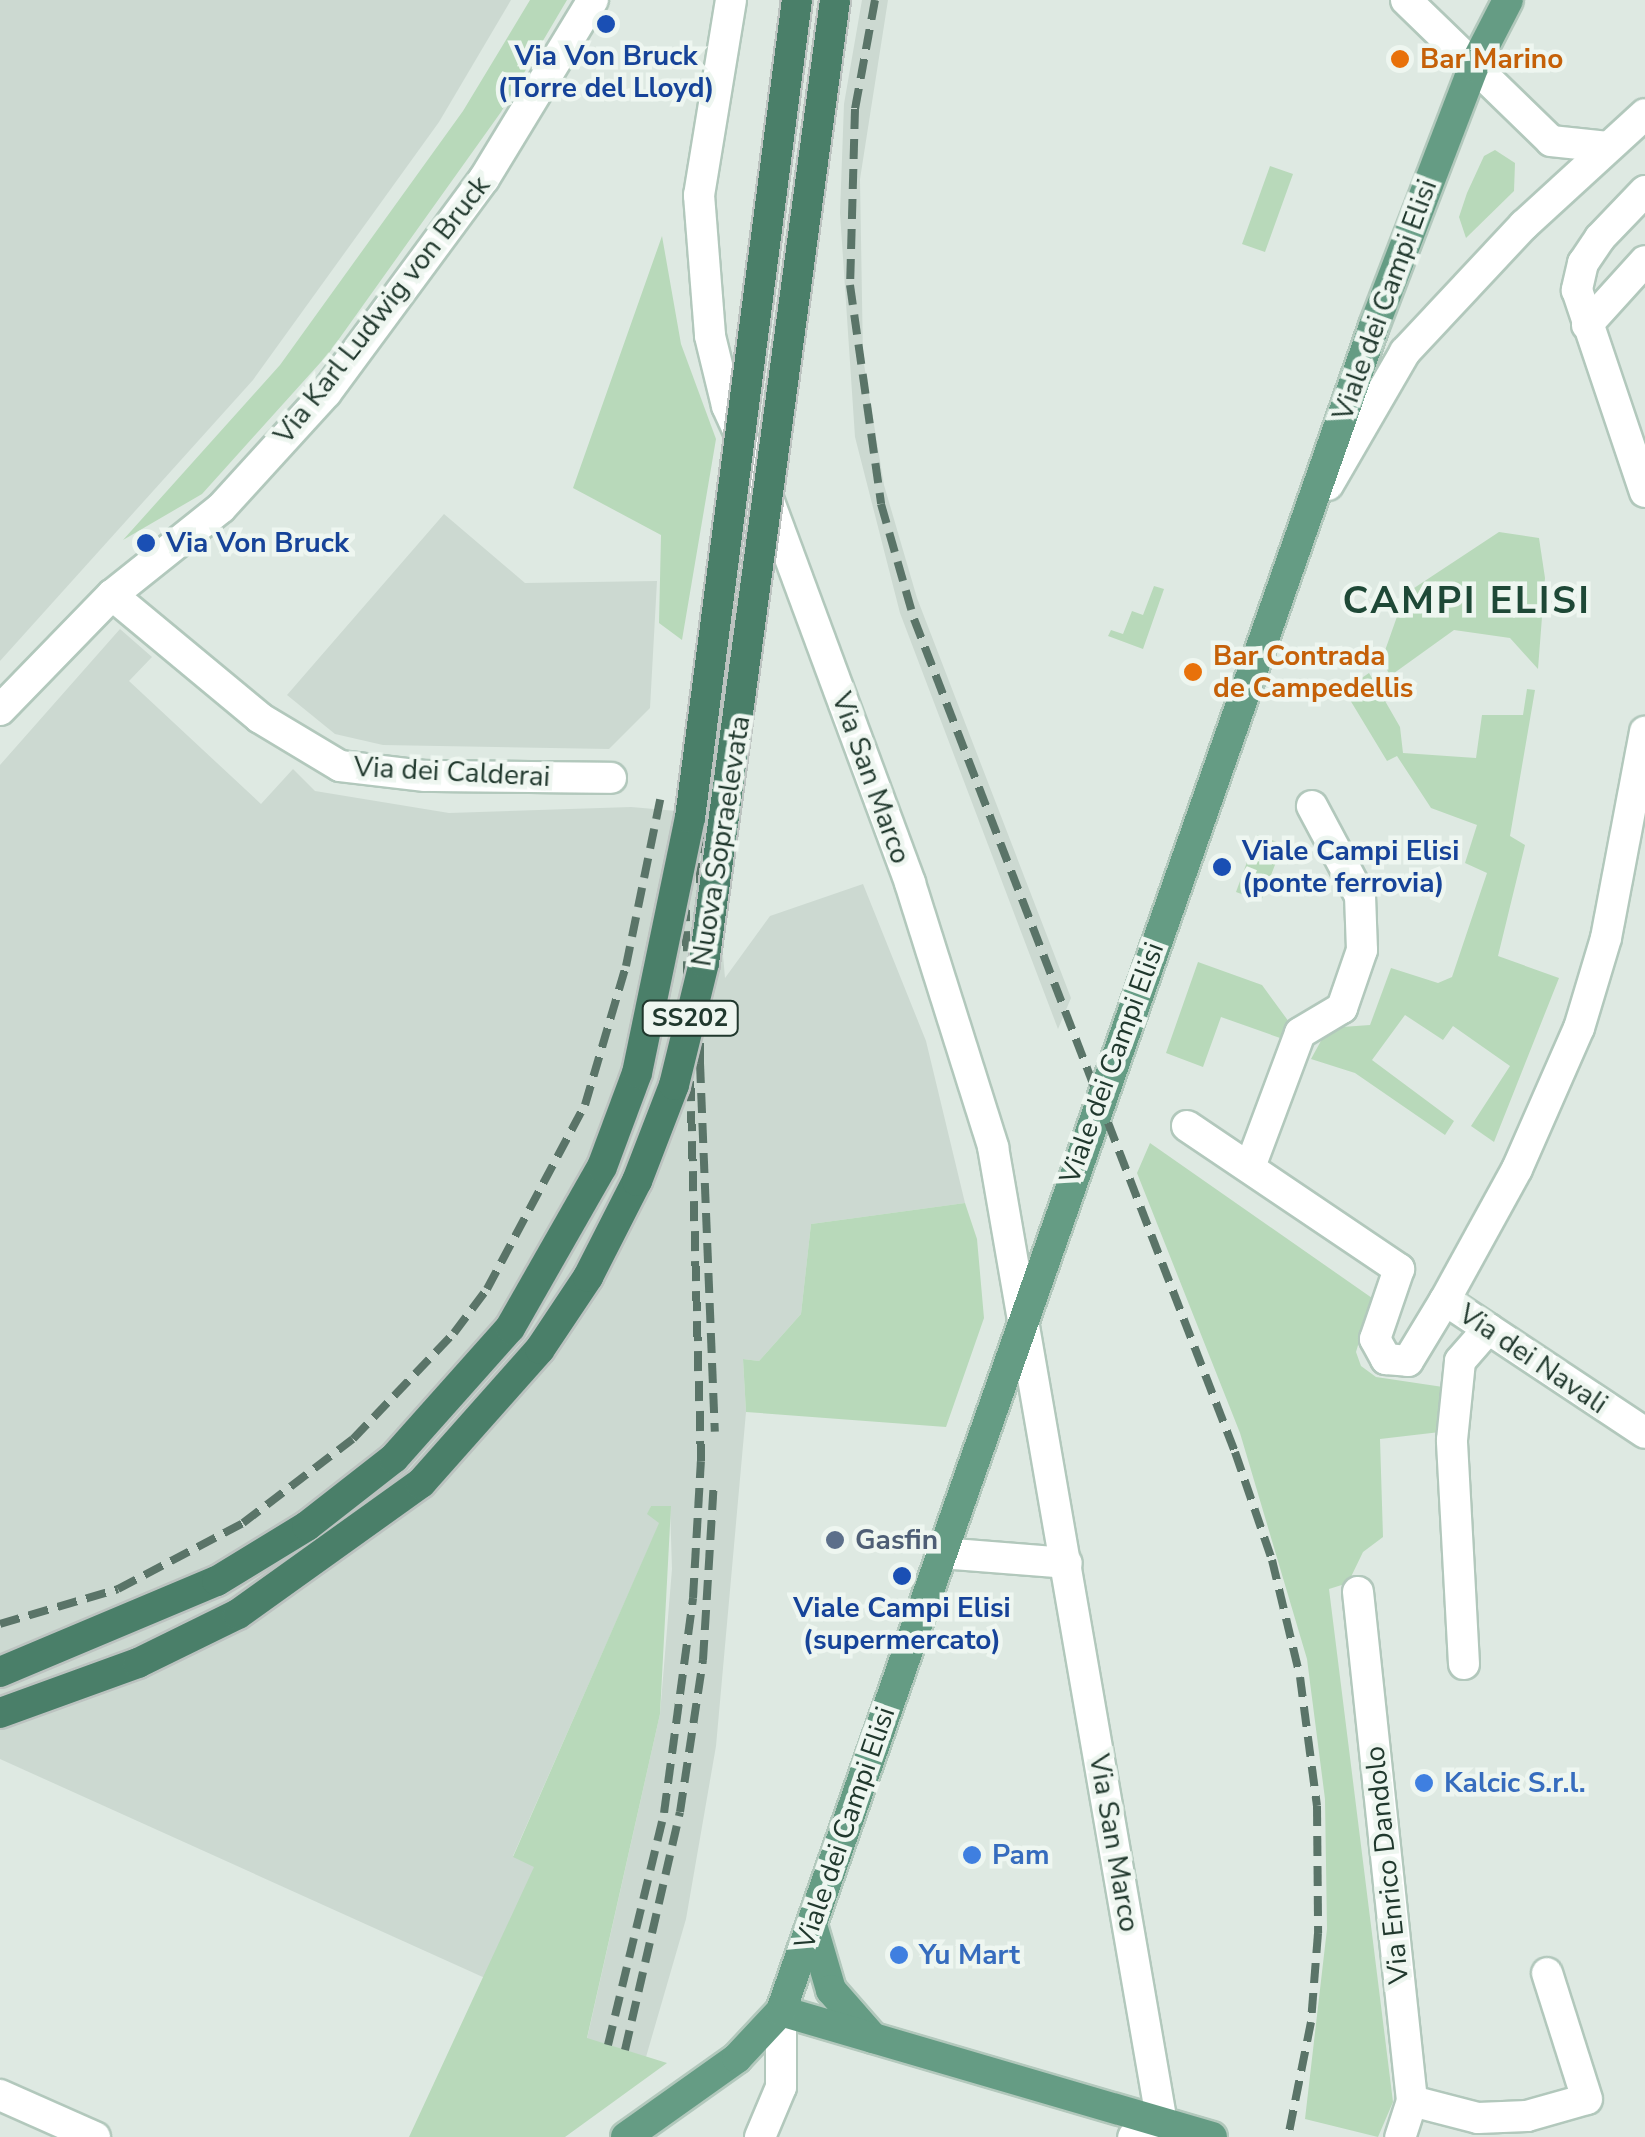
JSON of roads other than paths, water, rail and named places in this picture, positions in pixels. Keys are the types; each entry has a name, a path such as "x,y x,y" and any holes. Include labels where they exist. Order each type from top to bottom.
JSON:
{"highway":[{"name":"Nuova Sopraelevata","path":"0,1672 217,1581 307,1526 394,1458 510,1328 602,1167 637,1073 690,818 797,0"},
{"name":"Nuova Sopraelevata","path":"0,1713 138,1663 238,1614 422,1483 540,1350 588,1277 637,1180 674,1085 704,963 836,0"}],"main road":[{"name":"Viale dei Campi Elisi","path":"782,2011 1288,566 1474,66 1508,0"},
{"path":"812,1925 831,1990 876,2041"},
{"path":"626,2137 737,2058 782,2011 1212,2137"}],"street":[{"name":"Via Karl Ludwig von Bruck","path":"0,710 112,595 221,508 326,392 484,180 592,0"},
{"name":"Via San Marco","path":"731,0 699,195 710,336 727,406 777,522 955,1015 993,1148 1162,2123"},
{"path":"1406,0 1551,141 1608,147"},
{"path":"1288,566 1360,424 1406,352 1460,288 1645,114"},
{"path":"1642,471 1576,290 1583,263 1645,191"},
{"path":"1587,325 1645,261"},
{"name":"Via dei Calderai","path":"112,595 260,718 340,766 425,776 611,778"},
{"path":"1445,1300 1517,1169 1579,1028 1614,900 1645,732"},
{"path":"1250,1167 1300,1033 1342,1008 1362,950 1360,896 1312,806"},
{"name":"Via dei Navali","path":"1188,1126 1399,1269 1376,1339 1381,1355 1395,1364 1408,1361 1445,1300 1645,1433"},
{"path":"1464,1664 1452,1440 1460,1361 1488,1329"},
{"path":"940,1553 1066,1563"},
{"name":"Via Enrico Dandolo","path":"1358,1592 1412,2101 1400,2137"},
{"path":"1412,2101 1478,2118 1527,2116 1588,2098 1547,1973"},
{"name":"Viale dei Campi Elisi","path":"760,2137 780,2087 782,2011"},
{"path":"0,2095 95,2137"},
{"path":"1133,2137 1162,2123"}],"railway":[{"path":"875,0 855,109 850,285 881,504 914,619 1235,1452 1272,1560 1300,1677 1317,1806 1318,1933 1311,2022 1288,2137"},
{"path":"0,1624 118,1589 243,1523 353,1439 454,1333 487,1289 585,1105 626,966 661,795"},
{"path":"608,2045 664,1813 693,1598 701,1461 683,820"},
{"path":"700,833 700,1063 715,1432"},
{"path":"625,2050 680,1812 703,1660 714,1482"}],"place":[{"name":"Via Von Bruck (Torre del Lloyd)","path":"606,24"},
{"name":"Bar Marino","path":"1400,59"},
{"name":"Via Von Bruck","path":"146,543"},
{"name":"Bar Contrada de Campedellis","path":"1193,672"},
{"name":"Viale Campi Elisi (ponte ferrovia)","path":"1222,867"},
{"name":"Gasfin","path":"835,1540"},
{"name":"Viale Campi Elisi (supermercato)","path":"902,1576"},
{"name":"Kalcic S.r.l.","path":"1424,1783"},
{"name":"Pam","path":"972,1855"},
{"name":"Yu Mart","path":"899,1955"}],"district":[{"name":"CAMPI ELISI","path":"1467,601"}]}
